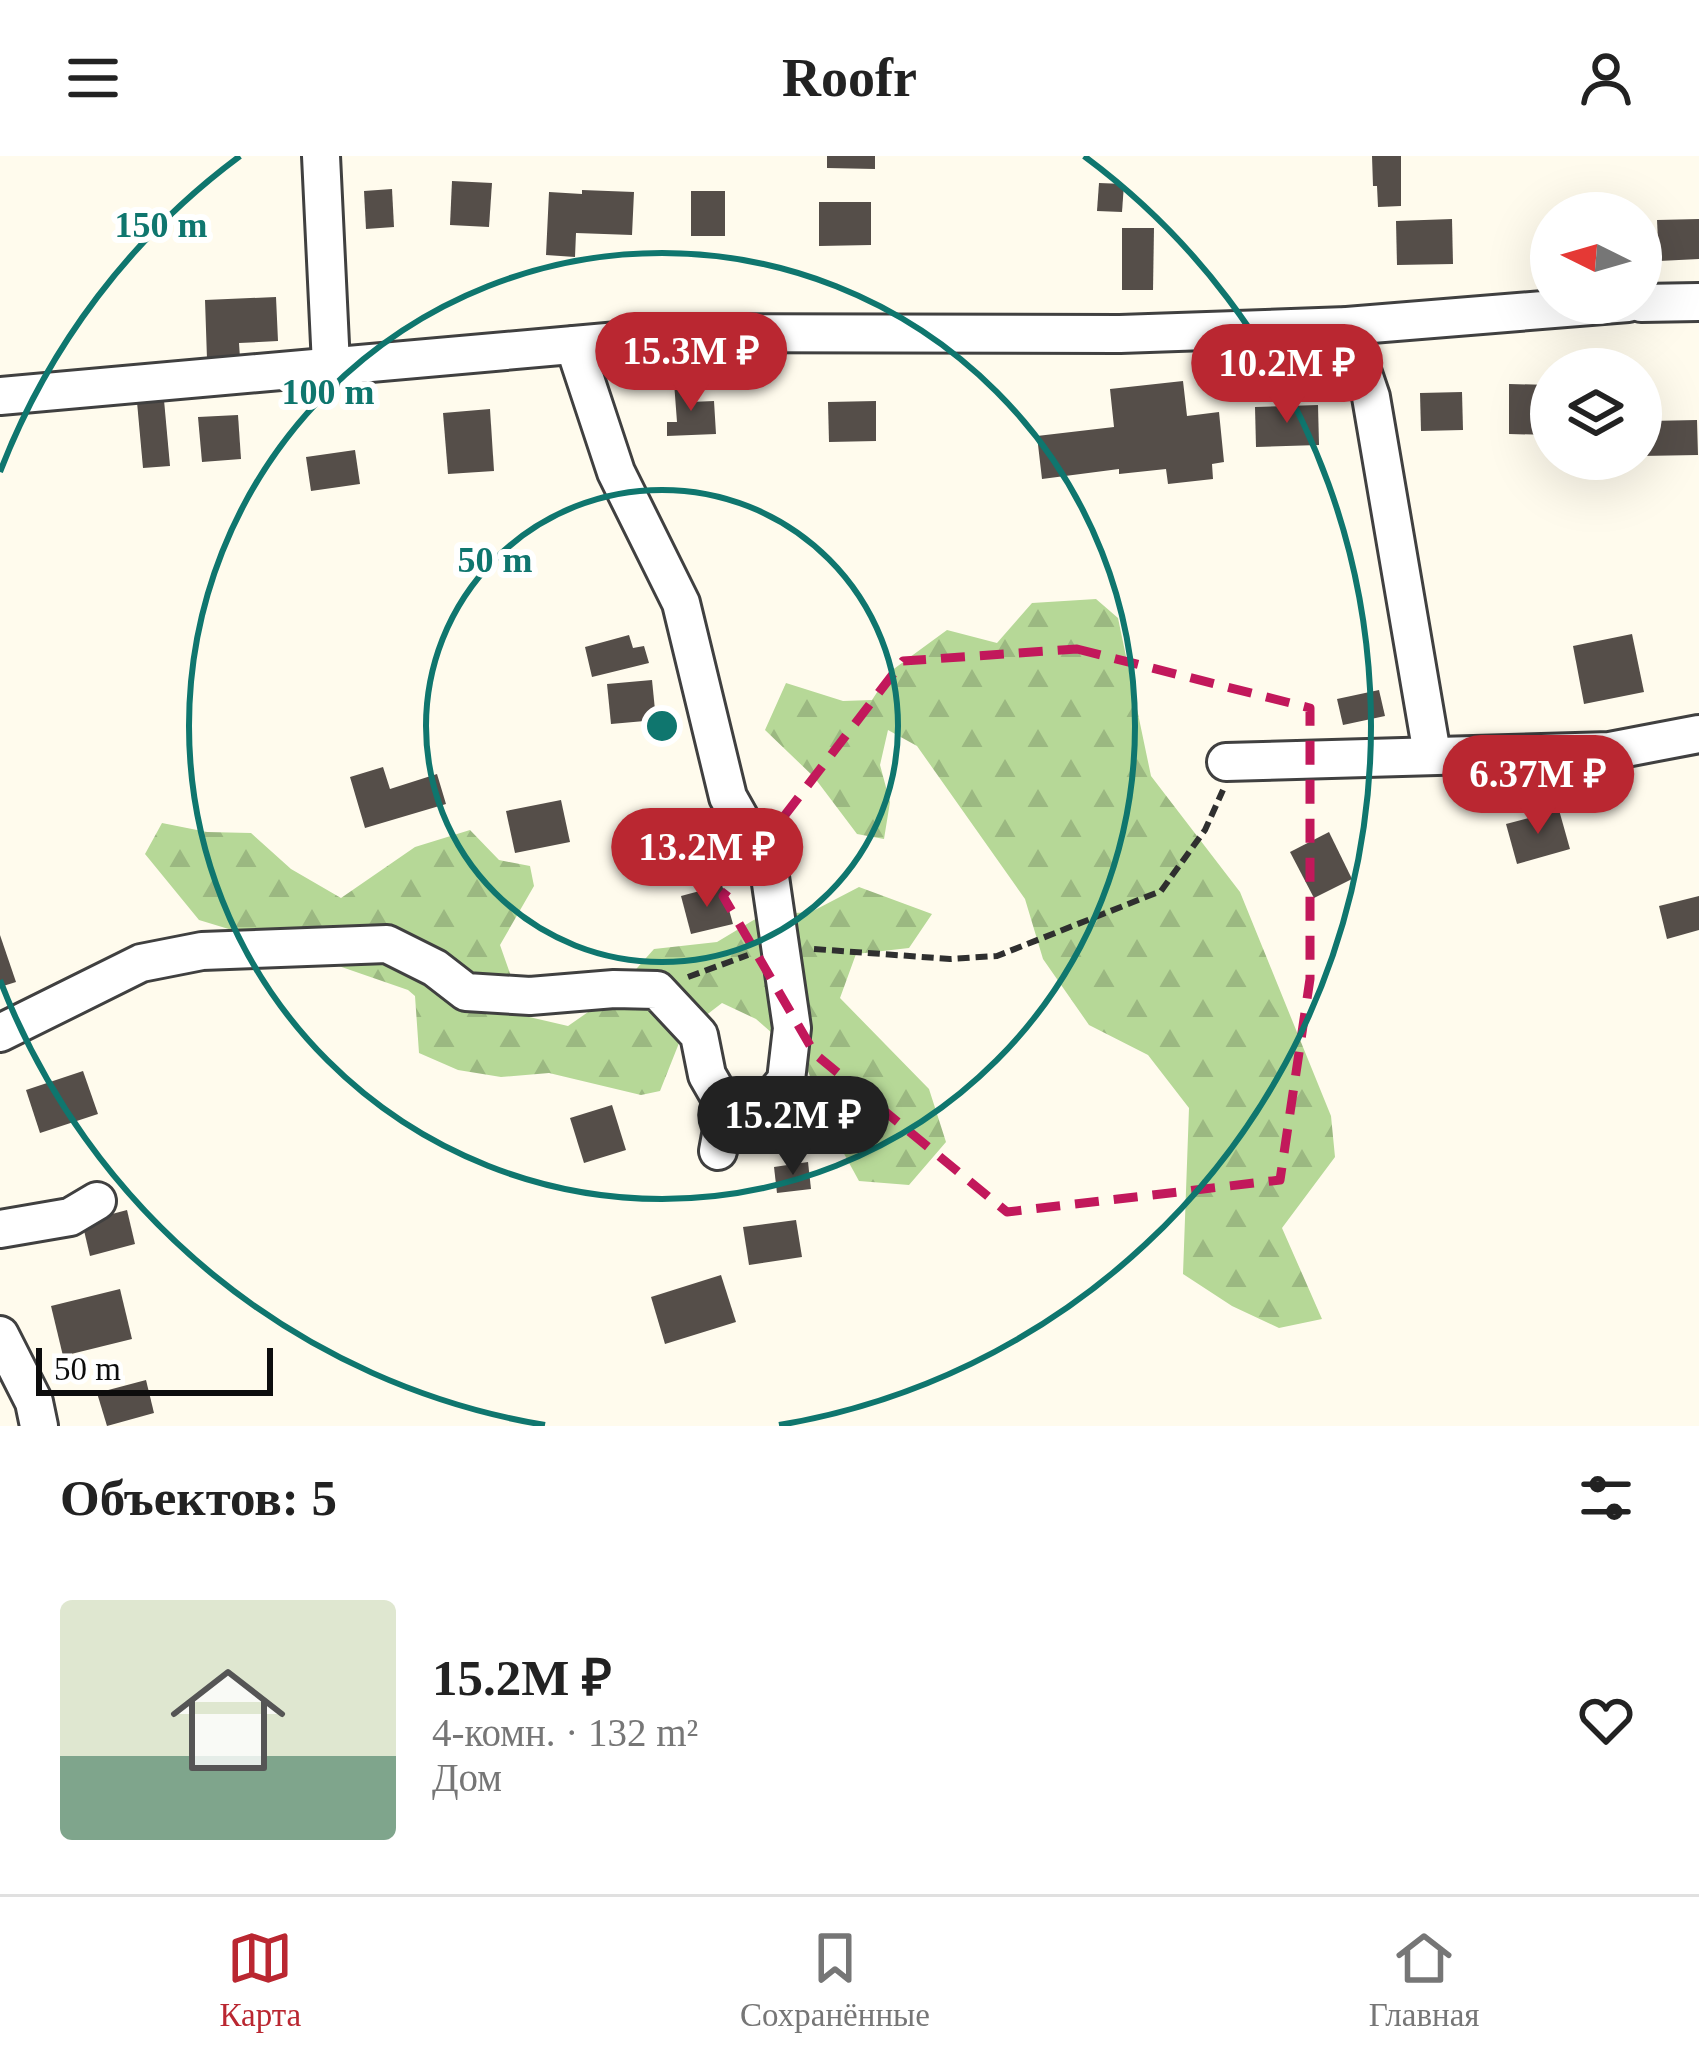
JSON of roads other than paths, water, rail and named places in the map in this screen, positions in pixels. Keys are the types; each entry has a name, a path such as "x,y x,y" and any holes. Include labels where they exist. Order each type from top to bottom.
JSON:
{"street":[{"path":"321,156 332,365"},
{"path":"1662,303 1699,302"},
{"path":"0,396 707,334 1120,334 1347,326 1530,311"},
{"path":"1347,326 1371,397 1432,754"},
{"path":"574,344 616,472 681,603 728,797 769,870 791,1028 786,1080 773,1096 749,1109 726,1108"},
{"path":"1231,762 1610,751 1699,734"},
{"path":"0,1033 141,963 202,952 387,944 435,968 466,992 530,996 656,990 698,1035 707,1075 726,1108 718,1151"},
{"path":"0,1229 70,1217 97,1201"},
{"path":"0,1335 34,1402 39,1426"}]}
